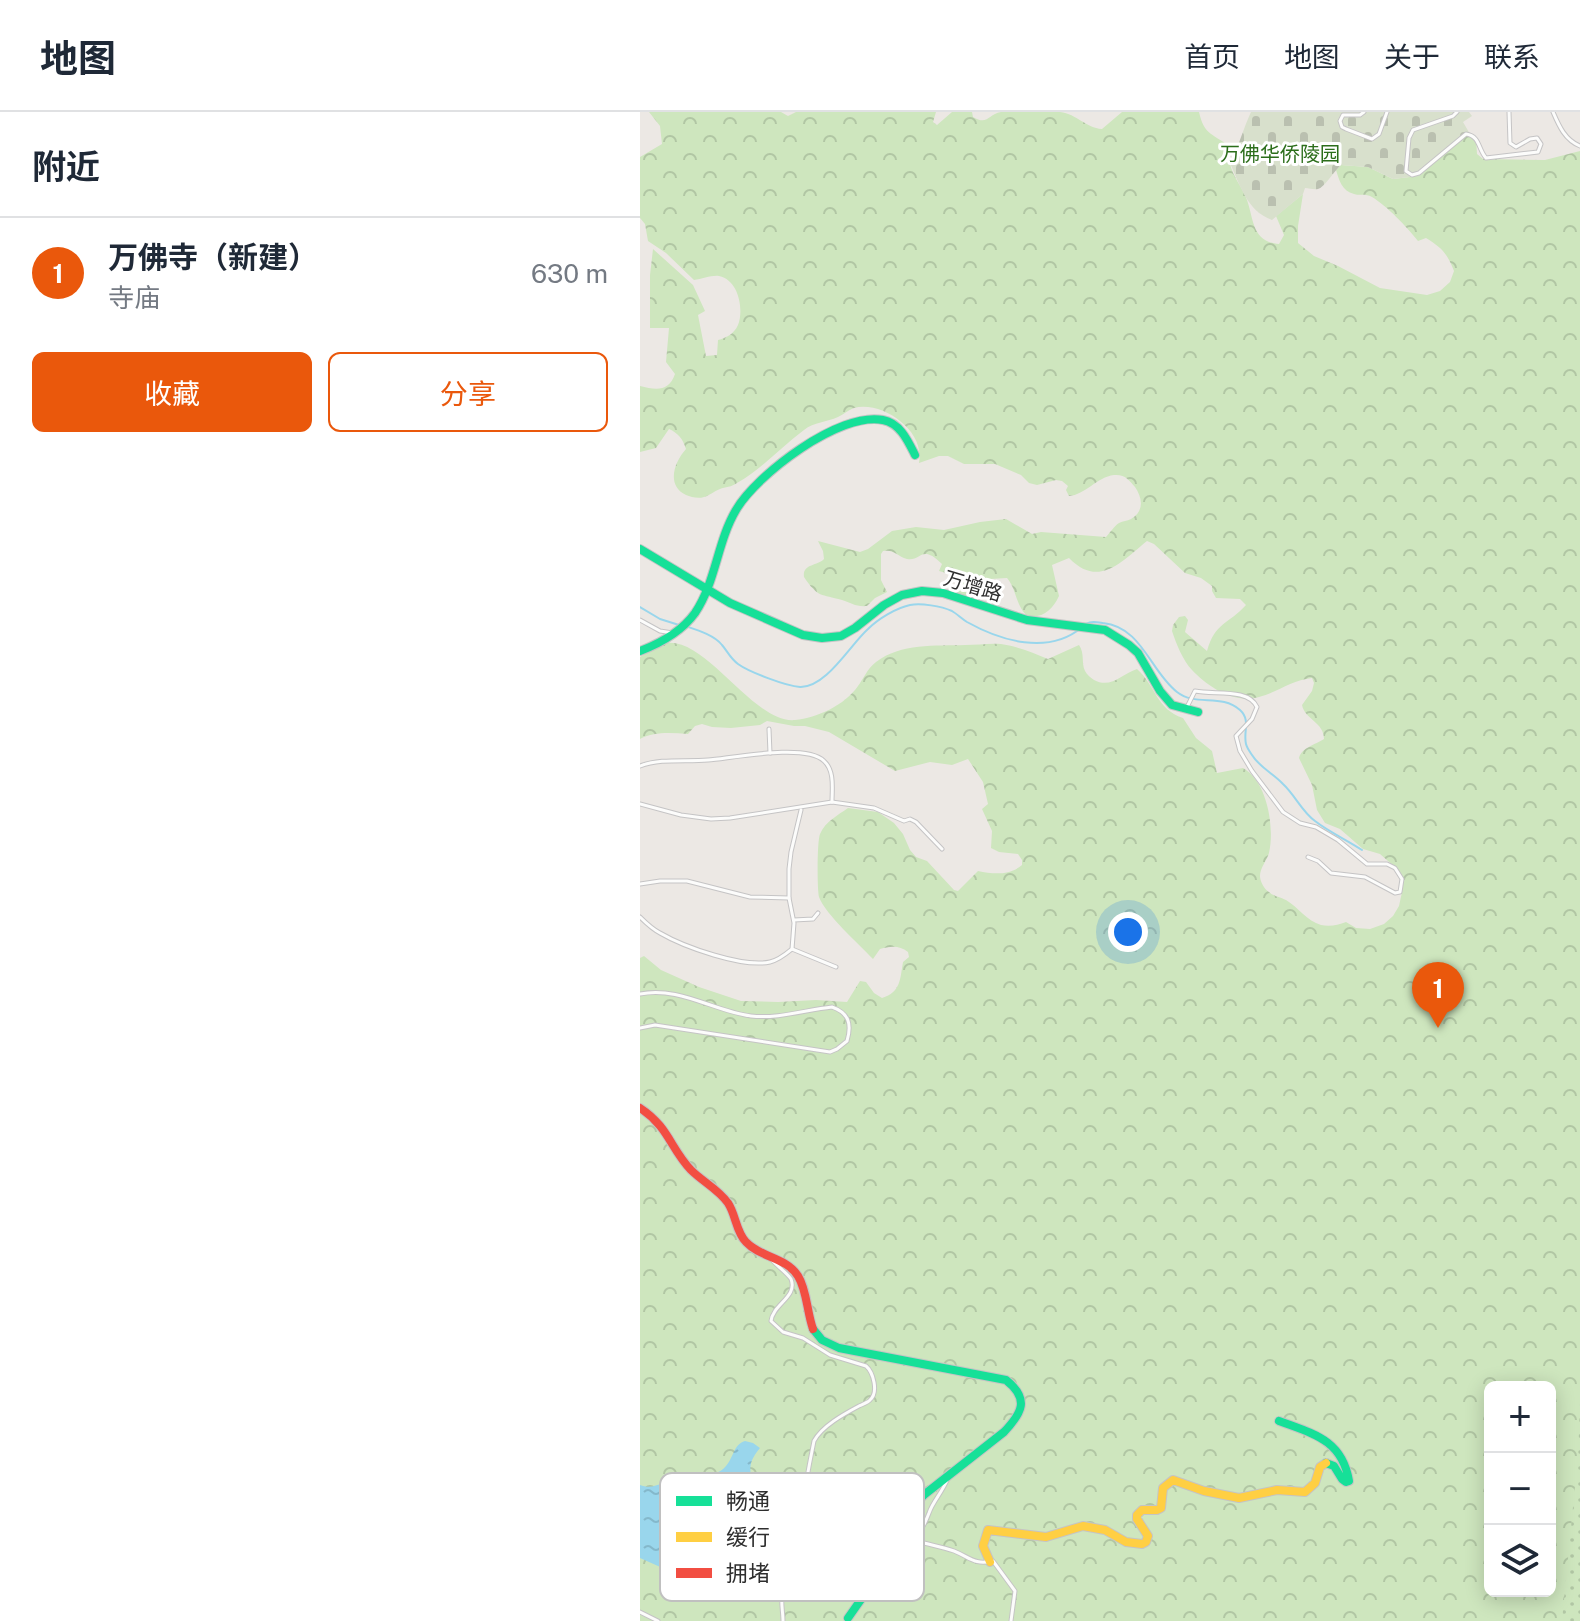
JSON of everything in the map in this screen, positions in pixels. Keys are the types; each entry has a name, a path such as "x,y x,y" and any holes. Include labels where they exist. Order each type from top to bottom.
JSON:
{"street":[{"path":"1364,112 1360,115 1343,115 1340,121 1342,127 1372,139 1379,134 1387,112"},
{"path":"1457,112 1413,130 1409,138 1406,171 1412,175 1419,173 1466,134 1478,141 1486,158 1538,152 1541,144 1537,138 1516,147 1510,143 1509,112"},
{"path":"1553,112 1566,136 1580,146"},
{"path":"640,651 676,632 689,620 702,602 736,508 778,465 842,425 871,419 882,419 902,431 915,455"},
{"name":"万增路","path":"640,549 730,603 814,638 829,639 852,631 895,599 919,590 943,593 1027,620 1105,630 1138,653 1172,705 1187,707"},
{"path":"640,620 660,631 676,632"},
{"path":"1198,712 1187,707 1195,691 1246,695 1255,702 1257,707 1249,722 1236,736 1240,751 1273,800 1283,812 1338,840 1367,864 1387,864 1395,868 1402,879 1400,892 1395,893 1365,877 1331,873 1318,861 1308,857"},
{"path":"769,729 770,753"},
{"path":"640,766 770,753 804,754 826,762 832,777 832,802"},
{"path":"640,804 711,819 801,809 832,802 874,808 904,821 910,819 916,822 942,849"},
{"path":"640,917 662,935 716,955 742,962 779,959 792,949 794,920 789,898 791,852 801,809"},
{"path":"640,884 687,881 750,897 789,898"},
{"path":"794,920 813,919 818,913"},
{"path":"792,949 836,967"},
{"path":"640,994 677,994 746,1015 770,1018 832,1007 847,1015 850,1024 847,1041 830,1052 655,1025 640,1028"},
{"path":"640,1108 663,1128 692,1172 716,1189 728,1203 740,1235 750,1246 785,1262 800,1278 814,1332 820,1340 852,1351 1006,1380 1017,1390 1022,1399 1021,1411 1014,1422 924,1495"},
{"path":"765,1254 791,1279 791,1291 773,1311 771,1321 783,1332 803,1338 830,1355 866,1366 873,1377 874,1396 870,1402 817,1435 809,1473"},
{"path":"990,1562 983,1546 988,1530 1046,1537 1083,1526 1105,1530 1126,1542 1142,1544 1148,1536 1137,1515 1142,1510 1161,1508 1161,1490 1173,1480 1204,1491 1239,1498 1277,1490 1305,1492 1315,1483 1324,1463 1335,1465 1342,1479 1349,1481 1346,1464 1339,1459 1331,1443 1279,1421"},
{"path":"924,1526 949,1475"},
{"path":"924,1543 954,1551 981,1563 993,1561 997,1564 1015,1591 1011,1621"},
{"path":"782,1601 783,1621"},
{"path":"848,1618 863,1601"},
{"path":"640,1612 658,1621"}],"green space":[{"path":"649,112 781,112 788,116 796,112 936,112 933,122 937,125 952,112 972,112 973,117 985,120 1001,112 1060,112 1102,129 1122,112 1199,112 1206,129 1228,145 1231,169 1245,196 1256,229 1264,239 1279,244 1284,235 1276,216 1303,194 1298,243 1314,256 1380,288 1427,295 1440,291 1450,282 1454,271 1446,255 1426,238 1418,241 1372,197 1354,194 1344,188 1336,170 1341,165 1368,167 1393,179 1418,176 1461,137 1470,134 1476,138 1477,154 1483,159 1545,160 1580,151 1580,1621 640,1621 640,958 644,956 661,970 699,987 741,1001 847,1002 860,981 866,982 882,998 896,988 903,962 909,957 908,952 898,947 888,947 880,949 873,959 823,904 818,892 818,846 820,834 828,822 848,808 878,812 894,823 916,857 927,861 958,891 978,871 1006,873 1022,865 1022,860 1018,854 991,848 992,831 982,809 988,804 983,782 968,759 952,765 930,762 895,771 829,732 767,721 760,725 731,728 702,724 695,726 688,734 658,734 640,739 640,657 667,643 682,645 698,653 763,709 779,718 795,720 812,717 838,705 852,693 876,662 896,651 930,646 1001,644 1048,659 1079,645 1085,671 1094,680 1111,682 1137,669 1167,709 1183,718 1196,738 1212,751 1217,773 1243,768 1258,783 1267,806 1271,831 1269,853 1260,876 1264,887 1271,893 1321,925 1346,922 1356,928 1370,929 1384,924 1393,916 1399,906 1402,878 1380,854 1363,849 1340,829 1325,823 1317,810 1312,785 1299,758 1306,749 1324,739 1321,729 1302,705 1312,691 1312,678 1250,699 1231,696 1198,676 1180,652 1172,631 1173,625 1179,617 1185,616 1188,620 1185,632 1207,651 1218,629 1246,605 1240,599 1216,598 1212,586 1201,578 1185,573 1154,544 1147,541 1110,569 1100,572 1080,567 1069,558 1052,565 1059,596 1047,612 1033,617 1023,611 1007,578 990,579 991,591 971,590 969,595 954,595 964,585 953,575 939,571 942,564 925,554 907,559 883,551 881,580 887,592 867,606 820,594 804,577 808,567 824,559 818,541 860,552 892,531 916,527 944,530 1006,519 1032,534 1106,537 1117,524 1139,512 1141,499 1131,482 1124,477 1108,476 1069,496 1068,486 1062,481 1037,485 1029,483 1021,475 995,464 964,464 948,456 919,463 918,445 909,429 890,414 866,407 854,408 808,427 763,465 733,485 702,498 680,491 674,480 675,467 686,449 675,432 669,429 656,448 640,452 640,386 666,387 675,374 666,362 669,328 650,328 653,249 693,285 705,311 698,315 706,356 717,355 718,340 734,331 740,312 738,296 726,279 716,276 694,280 666,253 648,241 645,224 640,218 640,157 662,144 660,126"},
{"name":"万佛华侨陵园","path":"1251,112 1469,112 1472,116 1463,122 1470,134 1461,138 1418,176 1393,179 1368,167 1341,165 1320,188 1305,188 1303,194 1272,220 1250,204 1230,163"},
{"path":"1580,1403 1580,1621 1562,1621 1578,1455"}],"water":[{"path":"741,1443 753,1443 760,1448 751,1464 750,1473 716,1473 726,1466"},
{"path":"660,1484 660,1567 640,1558 640,1485"}],"waterway":[{"path":"685,626 715,638 743,667 800,687 819,681 877,621 910,605 947,609 980,629 1024,642 1054,641 1081,628"},
{"path":"640,607 660,619 679,625"},
{"path":"1086,624 1103,623 1127,633 1168,683 1184,696 1225,702 1240,710 1246,722 1246,744 1255,760 1287,788 1310,817 1362,850"}],"traffic: fast":[{"path":"640,651 670,636 695,613 708,588 736,510 761,480 801,448 845,425 883,420 899,429 915,455"},
{"path":"640,549 730,603 803,635 822,638 841,636 884,605 902,595 922,591 943,593 1027,620 1105,630 1138,653 1172,705 1198,712"},
{"path":"813,1329 822,1340 839,1348 1006,1380 1014,1387 1021,1400 1015,1419 1004,1432 924,1495"},
{"path":"1279,1421 1315,1435 1333,1447 1340,1456 1349,1481 1342,1479 1334,1466 1326,1463"},
{"path":"848,1618 860,1601"}],"traffic: slow":[{"path":"990,1562 983,1546 988,1530 1046,1537 1083,1526 1105,1530 1126,1542 1142,1544 1148,1536 1137,1515 1142,1510 1161,1508 1163,1488 1173,1480 1204,1491 1239,1498 1277,1490 1305,1492 1315,1483 1320,1467 1326,1463"}],"traffic: jam":[{"path":"640,1108 663,1130 691,1170 728,1203 746,1242 787,1265 798,1276 813,1329"}],"place":[{"name":"万佛寺（新建）","path":"1438,1028"}]}
